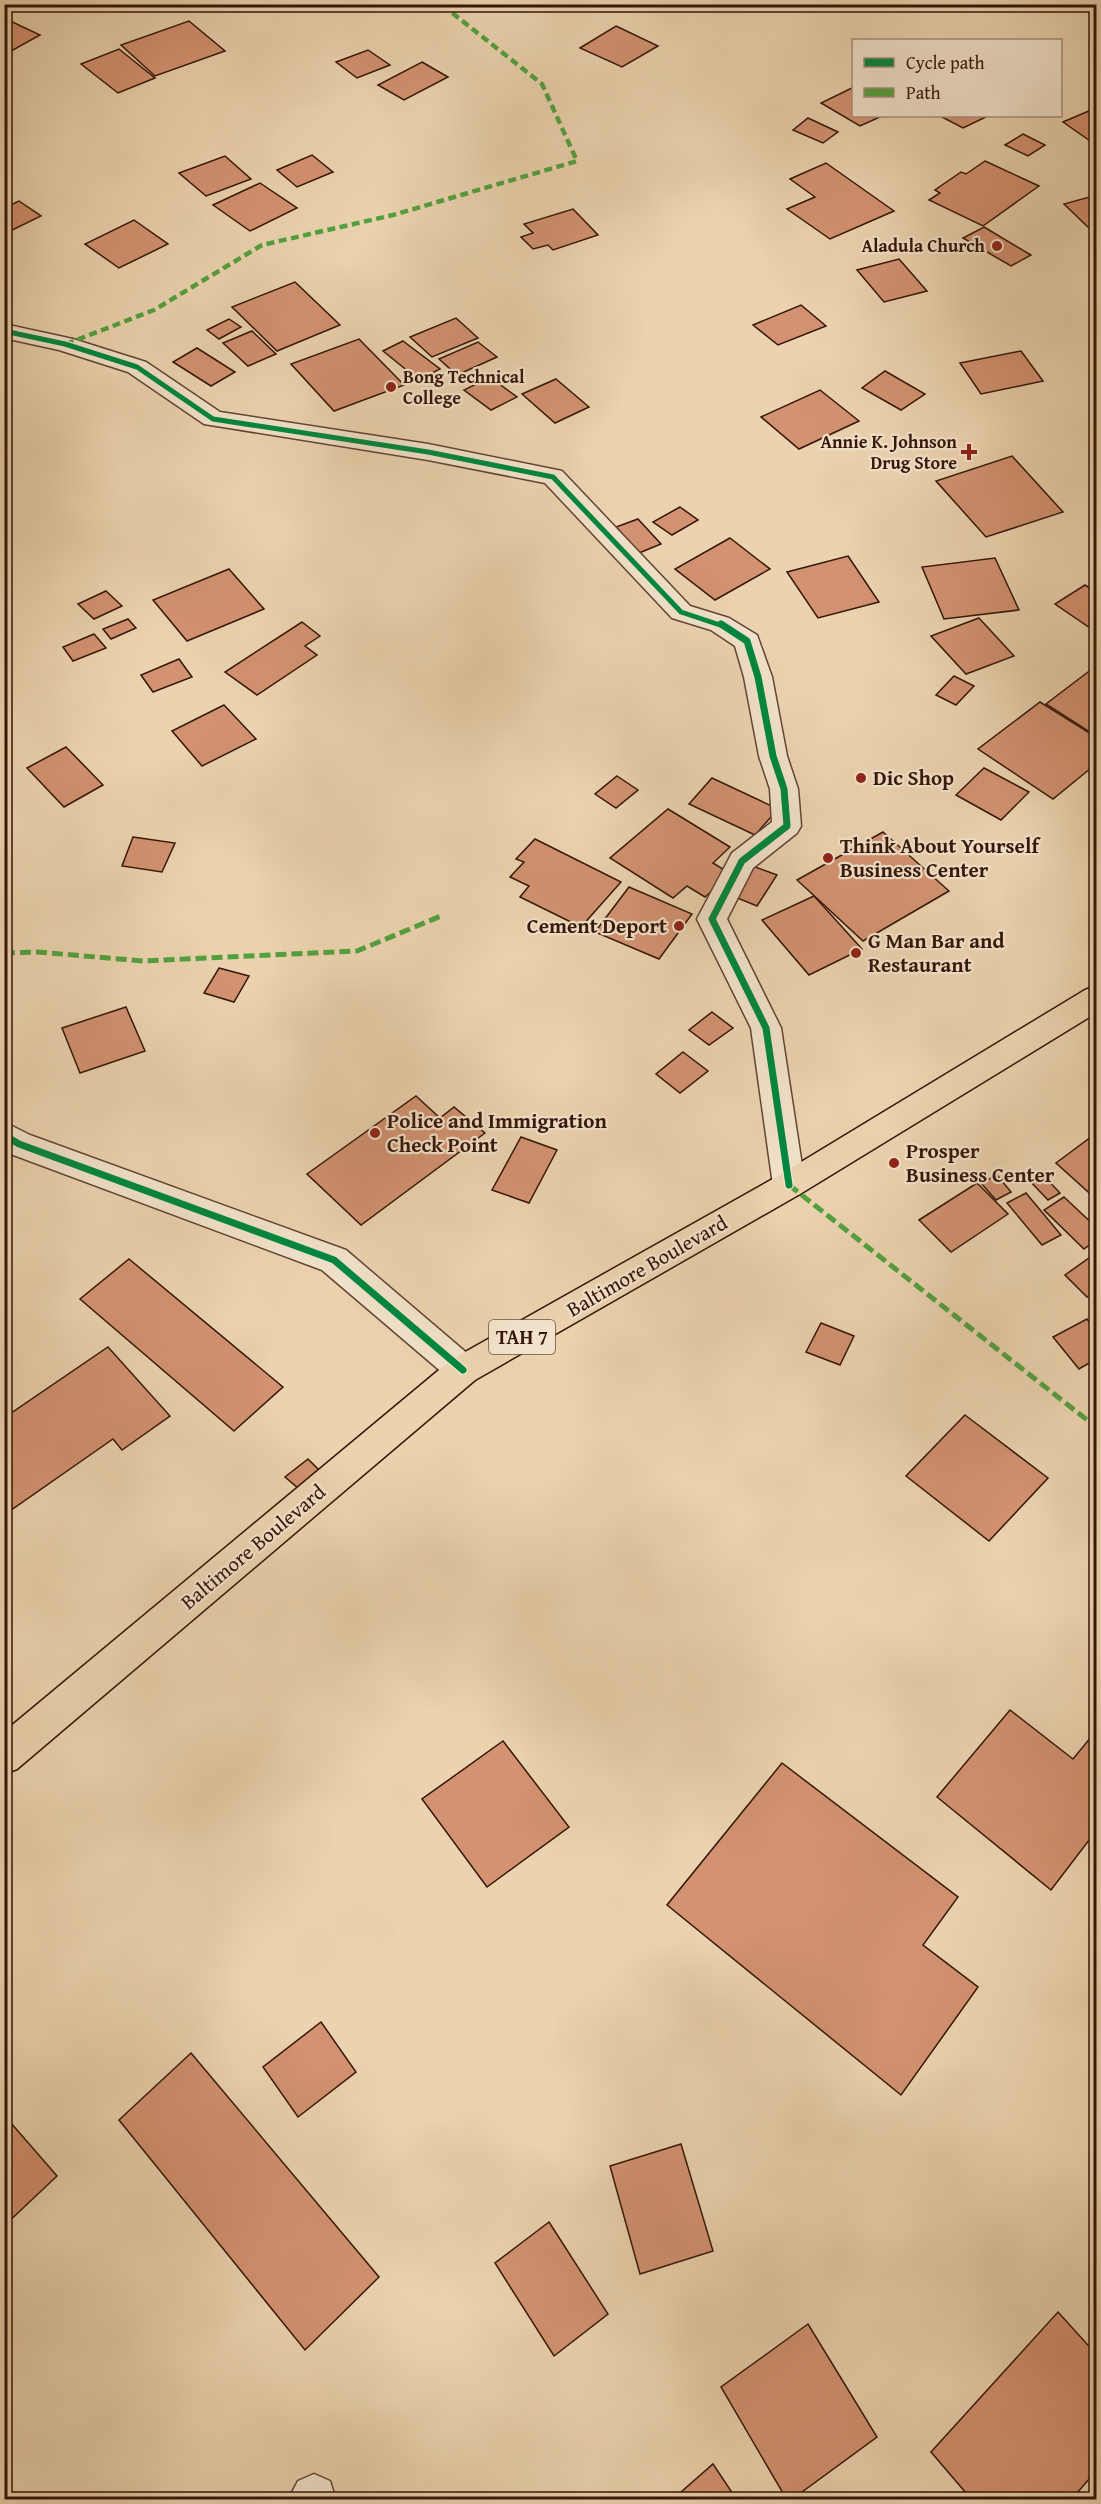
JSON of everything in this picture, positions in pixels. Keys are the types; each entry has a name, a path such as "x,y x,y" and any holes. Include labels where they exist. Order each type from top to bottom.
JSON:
{"highway":[{"name":"Baltimore Boulevard","path":"4,1756 463,1370 789,1185 1096,998"}],"street":[{"path":"4,331 65,344 137,367 213,419 428,452 553,477 681,612 720,624 747,640 758,678 773,756 784,789 787,826 742,861 712,919 766,1028 789,1185"},
{"path":"4,1135 19,1144 334,1260 463,1370"}],"building":[{"path":"82,4 108,4 94,11"},
{"path":"787,4 815,4 810,10"},
{"path":"4,18 40,35 4,55"},
{"path":"189,21 225,51 155,76 121,45"},
{"path":"616,26 658,46 622,67 580,48"},
{"path":"119,49 155,78 118,93 81,64"},
{"path":"368,50 390,65 357,78 336,62"},
{"path":"422,62 448,77 404,100 378,85"},
{"path":"852,88 852,117 880,117 860,126 821,103"},
{"path":"1096,108 1096,145 1063,122"},
{"path":"942,117 986,117 963,128"},
{"path":"808,118 838,132 823,143 793,130"},
{"path":"1023,134 1045,145 1028,156 1005,145"},
{"path":"312,155 333,172 297,187 277,170"},
{"path":"225,156 251,179 206,196 179,173"},
{"path":"985,161 1039,186 983,226 929,200 940,193 935,190 961,172 966,174"},
{"path":"826,163 894,211 830,239 787,209 815,197 790,179"},
{"path":"260,183 297,208 250,231 213,205"},
{"path":"1093,196 1096,199 1096,227 1090,229 1064,204"},
{"path":"19,201 41,216 4,234 4,208"},
{"path":"573,209 598,235 553,250 548,245 533,249 521,237 533,233 524,224"},
{"path":"134,220 168,244 119,268 85,244"},
{"name":"Aladula Church","path":"984,227 1031,255 1011,266 963,238"},
{"path":"899,259 927,291 884,302 857,270"},
{"path":"295,282 340,325 277,351 232,307"},
{"path":"801,305 826,326 778,345 753,325"},
{"path":"456,318 478,338 432,357 410,337"},
{"path":"229,319 241,327 219,339 207,330"},
{"path":"252,331 276,354 248,366 223,343"},
{"path":"359,339 404,385 334,411 291,364"},
{"path":"403,341 440,369 419,380 383,351"},
{"path":"478,342 497,357 457,375 439,359"},
{"path":"197,348 235,372 211,386 173,362"},
{"path":"1021,351 1043,381 981,394 960,363"},
{"path":"885,371 925,394 901,410 862,388"},
{"path":"490,377 517,397 491,410 464,390"},
{"path":"556,379 589,407 555,423 522,394"},
{"path":"820,390 859,421 799,449 761,417"},
{"path":"1012,456 1063,512 986,537 936,481"},
{"path":"680,507 698,520 672,535 653,522"},
{"path":"638,519 661,544 639,553 616,527"},
{"path":"730,538 770,569 715,600 675,569"},
{"path":"848,556 879,602 818,618 787,572"},
{"path":"995,558 1019,610 944,619 922,567"},
{"path":"229,569 264,609 187,641 153,600"},
{"path":"1085,585 1096,592 1096,632 1055,604"},
{"path":"106,591 122,606 94,619 78,604"},
{"path":"979,618 1014,656 966,674 931,636"},
{"path":"128,619 136,628 111,639 103,629"},
{"path":"302,622 320,636 305,646 317,655 257,695 225,672"},
{"path":"94,634 106,648 73,661 63,647"},
{"path":"179,659 192,677 153,692 141,675"},
{"path":"1096,666 1096,736 1046,704"},
{"path":"954,676 974,686 956,705 936,695"},
{"path":"1040,702 1096,737 1096,764 1053,799 978,749"},
{"path":"224,705 256,739 202,766 172,731"},
{"path":"66,747 103,785 64,807 27,768"},
{"path":"984,768 1029,792 1001,820 956,795"},
{"path":"617,776 638,790 616,808 595,794"},
{"path":"712,778 778,809 755,835 689,804"},
{"path":"668,809 730,847 713,863 731,874 705,897 687,886 673,898 610,858"},
{"path":"883,832 949,891 863,941 797,880"},
{"path":"133,837 175,843 162,872 122,866"},
{"path":"535,839 621,882 581,927 520,897 529,886 510,877 524,862 516,859"},
{"path":"750,865 777,875 757,906 730,895"},
{"path":"629,887 692,914 659,959 595,932"},
{"path":"814,896 862,949 809,975 762,920"},
{"path":"219,968 249,976 234,1002 204,993"},
{"path":"126,1007 145,1051 80,1073 62,1028"},
{"path":"712,1012 733,1028 709,1045 689,1030"},
{"path":"683,1052 708,1071 680,1093 656,1074"},
{"path":"416,1096 440,1118 454,1107 485,1133 361,1225 307,1174"},
{"path":"521,1137 557,1150 529,1203 492,1190"},
{"path":"1091,1137 1096,1142 1096,1199 1056,1163"},
{"path":"1039,1171 1060,1193 1048,1200 1027,1178"},
{"path":"997,1175 1011,1192 996,1200 981,1183"},
{"path":"977,1183 1008,1214 951,1252 919,1220"},
{"path":"1026,1193 1061,1235 1042,1245 1007,1203"},
{"path":"1064,1197 1096,1227 1096,1240 1084,1249 1044,1210"},
{"path":"1096,1253 1096,1290 1087,1297 1065,1275"},
{"path":"129,1259 283,1387 234,1431 80,1299"},
{"path":"1087,1319 1096,1331 1096,1359 1079,1369 1053,1337"},
{"path":"821,1323 854,1336 840,1365 806,1352"},
{"path":"108,1347 170,1416 122,1450 113,1439 4,1515 4,1418"},
{"path":"965,1415 1048,1478 989,1541 906,1476"},
{"path":"308,1459 319,1470 298,1488 285,1477"},
{"path":"1010,1710 1073,1759 1096,1731 1096,1831 1051,1890 937,1797"},
{"path":"503,1741 569,1827 487,1887 422,1799"},
{"path":"782,1763 958,1897 923,1945 978,1987 901,2095 667,1905"},
{"path":"321,2022 356,2072 298,2117 263,2067"},
{"path":"191,2053 379,2277 305,2350 119,2120"},
{"path":"4,2115 57,2176 4,2226"},
{"path":"681,2144 713,2251 640,2274 610,2166"},
{"path":"549,2222 608,2314 554,2356 495,2263"},
{"path":"1058,2312 1096,2354 1096,2471 1071,2500 972,2500 931,2452"},
{"path":"808,2324 877,2437 791,2500 787,2500 721,2387"},
{"path":"713,2464 737,2500 672,2500"}],"marked path":[{"path":"66,344 154,310 262,245 393,215 577,161 542,84 441,4"},
{"path":"4,953 38,952 143,961 357,951 441,916"},
{"path":"789,1185 1096,1427"}],"cycle path":[{"path":"4,331 65,344 137,367 213,419 428,452 553,477 681,612 720,624 747,641 758,677 773,756 784,789 787,826 742,861 712,919 766,1028 789,1185"},
{"path":"4,1135 19,1144 334,1260 463,1370"}],"place":[{"name":"Aladula Church","path":"997,246"},
{"name":"Bong Technical College","path":"391,387"},
{"name":"Annie K. Johnson Drug Store","path":"969,452"},
{"name":"Dic Shop","path":"861,778"},
{"name":"Think About Yourself Business Center","path":"828,858"},
{"name":"Cement Deport","path":"679,926"},
{"name":"G Man Bar and Restaurant","path":"856,953"},
{"name":"Police and Immigration Check Point","path":"375,1133"},
{"name":"Prosper Business Center","path":"894,1163"}]}
